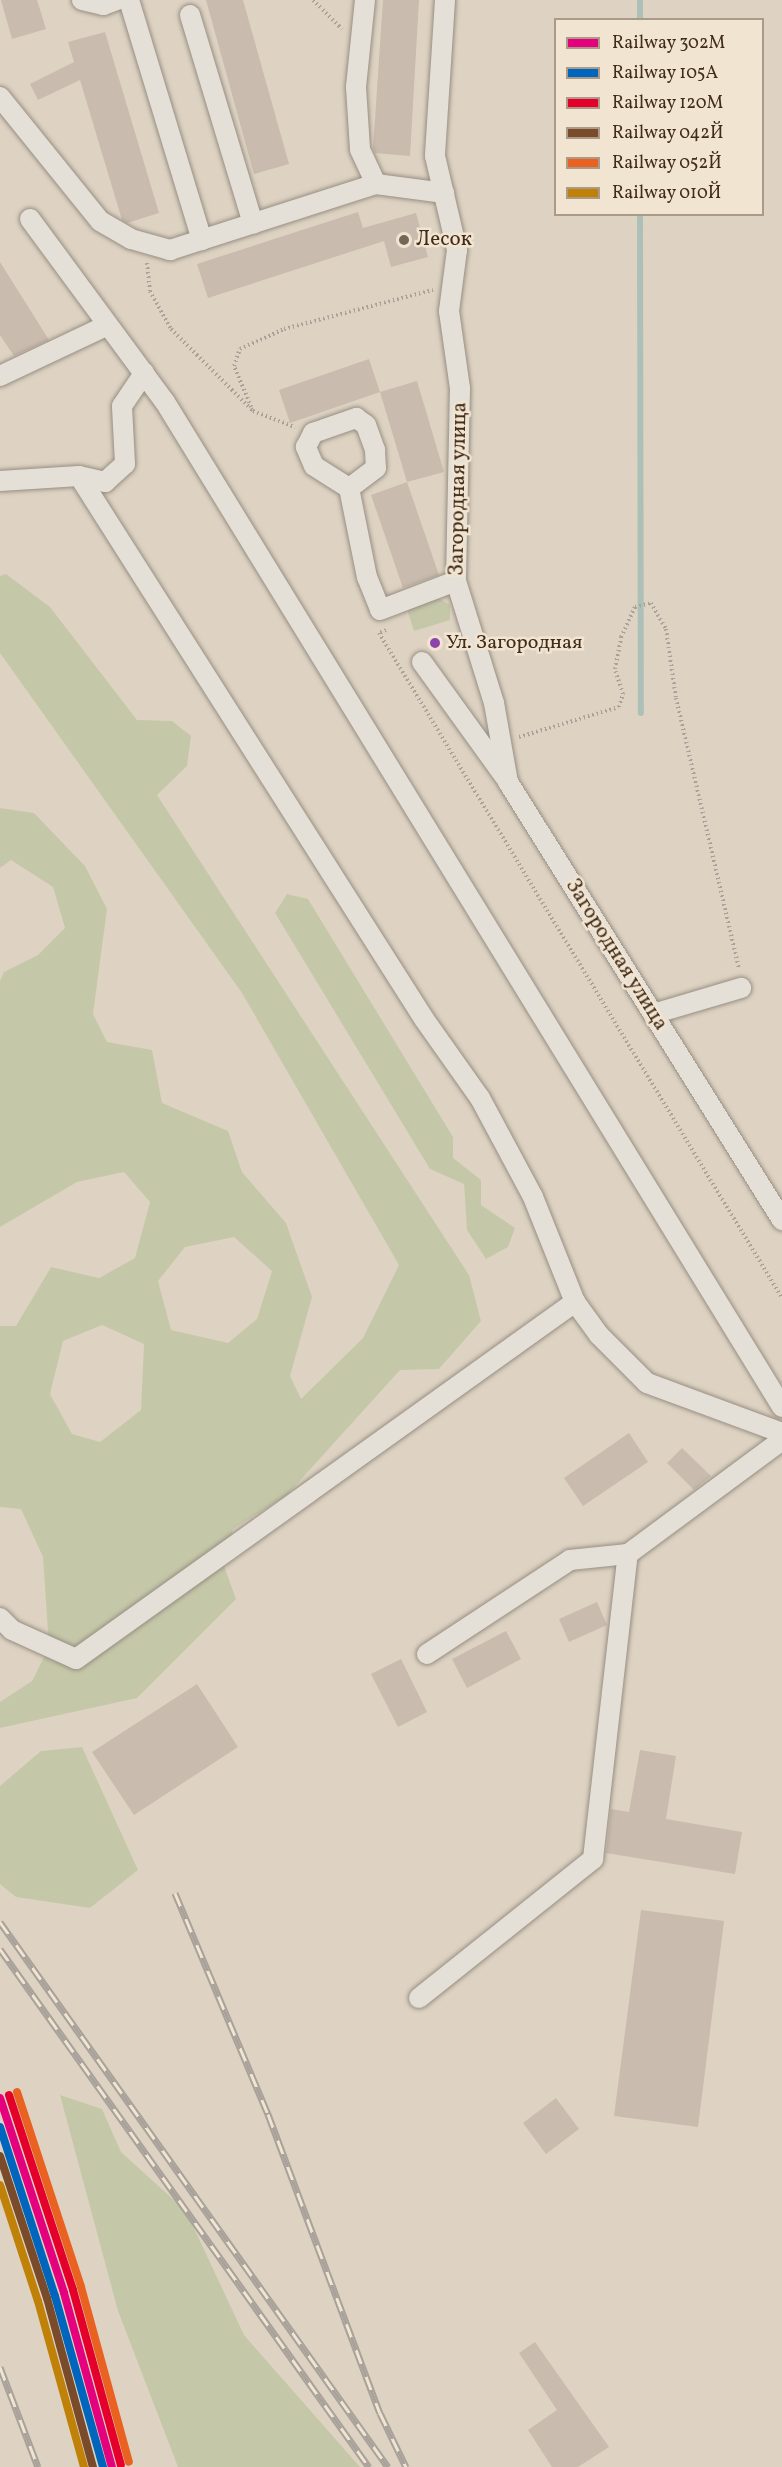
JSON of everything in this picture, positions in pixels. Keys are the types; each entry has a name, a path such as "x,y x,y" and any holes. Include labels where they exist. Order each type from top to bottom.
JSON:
{"street":[{"path":"82,0 103,5 117,0"},
{"path":"129,0 202,240"},
{"path":"365,0 356,87 360,150 376,184"},
{"name":"Загородная улица","path":"445,0 435,156 457,250 450,311 460,388 456,581 494,703 508,782 782,1220"},
{"path":"190,15 253,224"},
{"path":"0,97 100,221 146,243 170,250 376,184 444,193"},
{"path":"30,219 165,402 782,1407"},
{"path":"0,376 108,325"},
{"path":"0,481 79,476 105,482 125,464 122,406 144,373"},
{"path":"349,488 376,468 375,450 366,425 356,418 313,433 306,447 314,466 349,488 368,577 380,610 456,581"},
{"path":"79,476 424,1020 480,1098 533,1197 575,1302 599,1335 647,1383 782,1432"},
{"path":"422,662 508,782"},
{"path":"653,1014 741,988"},
{"path":"0,1618 12,1630 76,1659 575,1302"},
{"path":"427,1654 570,1560 628,1554 782,1440"},
{"path":"419,1998 593,1859 628,1554"}],"path":[{"path":"313,0 360,47"},
{"path":"146,243 150,291 171,329 253,411 313,433"},
{"path":"253,411 234,366 240,349 285,330 453,286"},
{"path":"501,742 619,707 623,694 615,669 621,637 635,608 651,603 666,629 676,698 741,988"},
{"path":"390,629 379,633 782,1298"}],"green space":[{"path":"6,574 50,607 137,720 172,721 191,736 187,766 157,795 469,1275 481,1321 439,1369 400,1370 287,1495 233,1529 224,1566 236,1599 137,1698 0,1728 0,1702 32,1681 49,1647 43,1557 21,1509 0,1507 0,1326 16,1326 51,1267 99,1278 135,1258 150,1202 124,1172 77,1182 0,1227 0,981 4,972 38,955 65,928 53,887 11,860 0,868 0,808 34,813 85,866 107,909 93,1014 107,1042 152,1050 162,1103 228,1131 242,1172 286,1223 312,1297 290,1376 301,1399 363,1338 399,1265 242,993 0,653 0,576","holes":["234,1237 272,1271 257,1319 228,1343 171,1330 158,1281 185,1247","102,1325 144,1344 141,1410 100,1442 72,1434 50,1394 63,1341"]},
{"path":"438,598 450,605 450,620 414,631 407,609"},
{"path":"287,894 308,899 453,1137 453,1158 481,1180 481,1205 515,1228 508,1247 486,1259 467,1230 464,1184 430,1169 275,913"},
{"path":"82,1747 138,1870 90,1908 16,1897 0,1884 0,1786 41,1751"},
{"path":"60,2095 102,2109 121,2152 186,2211 244,2335 360,2467 178,2467 118,2311"}],"building":[{"path":"1,0 37,0 46,29 12,39"},
{"path":"206,0 243,0 289,164 254,174"},
{"path":"383,0 419,0 410,156 375,153 373,148"},
{"path":"105,32 159,213 127,223 122,220 80,80 38,100 30,84 74,62 68,42"},
{"path":"358,212 363,228 416,213 428,257 391,267 384,241 208,298 197,264"},
{"path":"0,262 49,340 14,356 0,335"},
{"path":"369,359 380,392 290,423 279,390"},
{"path":"417,381 444,472 407,482 380,392"},
{"path":"407,482 439,575 403,588 371,495"},
{"path":"629,1433 648,1462 583,1506 564,1478"},
{"path":"682,1448 711,1476 694,1490 667,1463"},
{"path":"597,1602 607,1625 569,1642 559,1619"},
{"path":"506,1631 521,1659 467,1688 452,1659"},
{"path":"401,1659 427,1712 398,1727 371,1674"},
{"path":"197,1684 238,1747 134,1815 92,1752"},
{"path":"640,1750 676,1756 666,1819 742,1832 735,1874 606,1853 611,1809 629,1812"},
{"path":"641,1910 724,1921 698,2127 614,2116"},
{"path":"556,2098 579,2129 546,2154 523,2123"},
{"path":"535,2342 609,2447 578,2467 552,2467 528,2430 557,2410 519,2353"}],"waterway":[{"path":"640,0 640,18"},
{"path":"640,216 641,713"}],"railway":[{"path":"175,1893 268,2114 380,2413 406,2467"},
{"path":"0,1922 388,2467"},
{"path":"0,1949 369,2467"},
{"path":"0,2367 38,2467"}],"rail line":[{"name":"052Й","path":"17,2092 81,2287 129,2462"},
{"name":"120М","path":"9,2095 73,2290 121,2465"},
{"name":"302М","path":"0,2098 64,2293 112,2467"},
{"name":"105А","path":"0,2127 55,2296 103,2467"},
{"name":"042Й","path":"0,2156 47,2298 93,2467"},
{"name":"010Й","path":"0,2185 38,2301 84,2467"}],"place":[{"name":"Лесок","path":"404,240"},
{"name":"Ул. Загородная","path":"435,643"}]}
